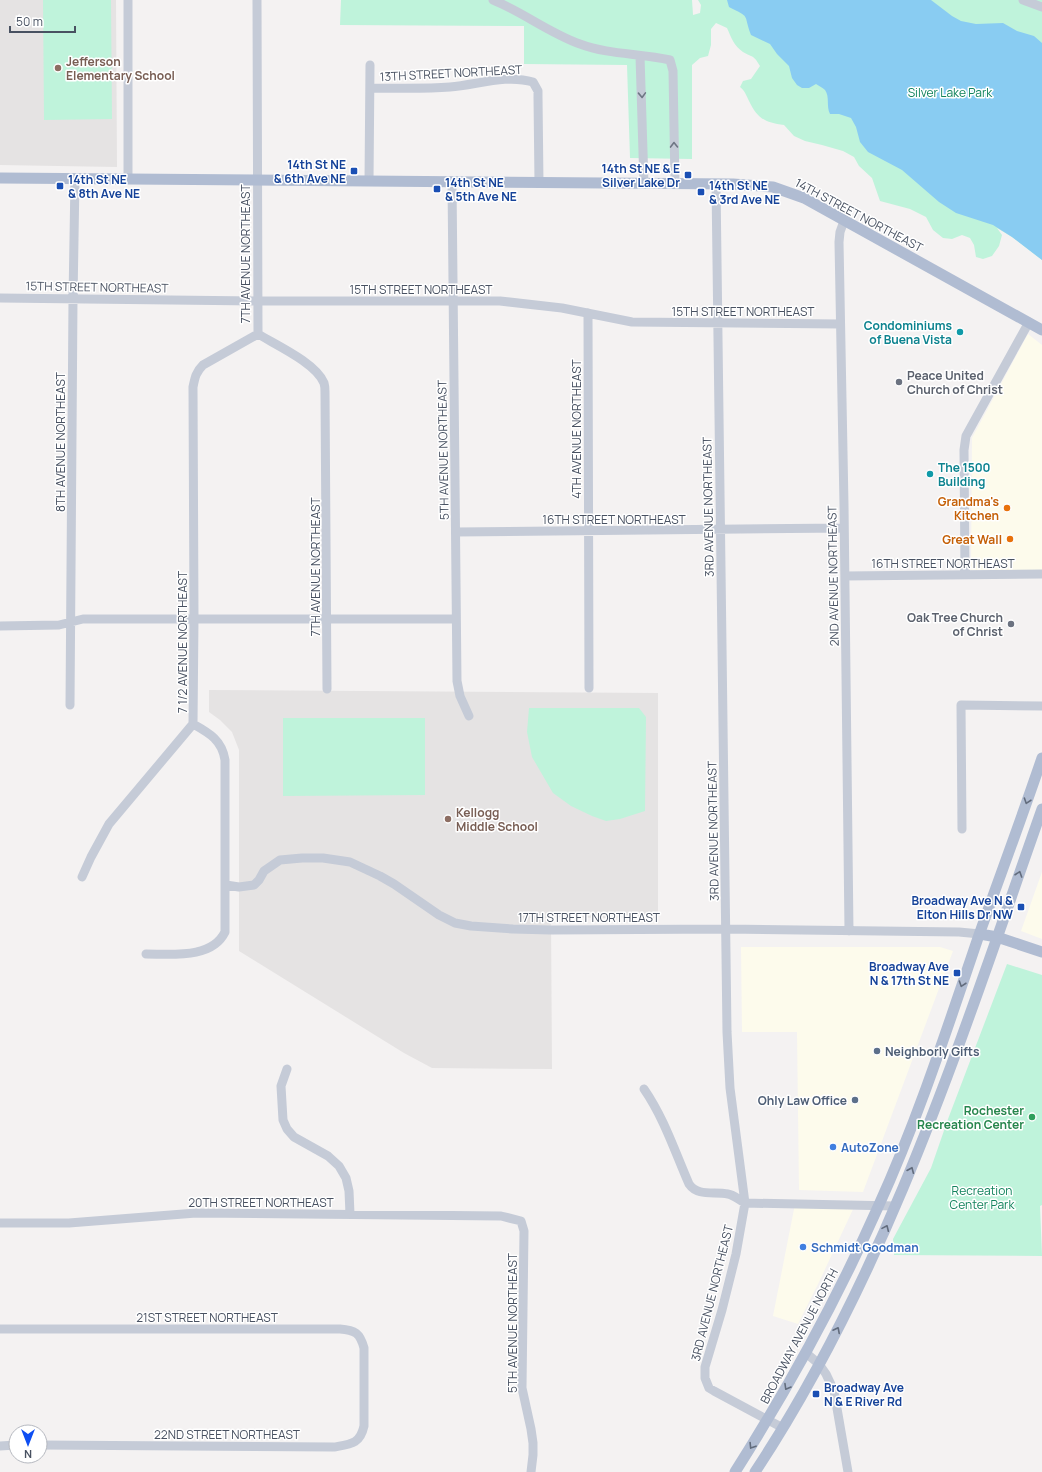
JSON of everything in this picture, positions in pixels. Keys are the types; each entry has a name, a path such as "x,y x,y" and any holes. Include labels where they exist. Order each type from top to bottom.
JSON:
{"main road":[{"name":"14TH STREET NORTHEAST","path":"0,178 764,185 781,189 804,198 1042,330"},
{"name":"BROADWAY AVENUE NORTH","path":"736,1472 768,1421 806,1353 849,1269 879,1205 928,1084 1042,758"},
{"path":"755,1472 819,1364 870,1265 896,1206 937,1104 1042,809"},
{"path":"980,934 997,937 1042,952"}],"street":[{"path":"128,0 128,179"},
{"name":"7TH AVENUE NORTHEAST","path":"257,0 258,334 314,369 324,383 326,392 328,619 327,689"},
{"path":"493,0 578,44 606,52 658,57 670,60 672,66 675,184"},
{"path":"1025,0 1042,7"},
{"path":"640,56 644,184"},
{"path":"369,181 370,65"},
{"name":"13TH STREET NORTHEAST","path":"370,88 450,87 518,79 532,82 538,91 539,183"},
{"name":"8TH AVENUE NORTHEAST","path":"70,705 75,179"},
{"name":"5TH AVENUE NORTHEAST","path":"452,182 458,689 469,716"},
{"name":"3RD AVENUE NORTHEAST","path":"716,184 727,1052 730,1088 745,1203 741,1232 734,1261 720,1317 706,1361 705,1378 710,1388 714,1391 782,1428"},
{"name":"2ND AVENUE NORTHEAST","path":"844,221 840,232 839,242 849,931"},
{"name":"15TH STREET NORTHEAST","path":"0,298 257,301 453,301 517,303 562,308 632,322 840,324"},
{"name":"4TH AVENUE NORTHEAST","path":"588,313 589,688"},
{"path":"965,574 964,450 966,436 1029,322"},
{"name":"7 1/2 AVENUE NORTHEAST","path":"146,954 189,953 208,948 222,938 225,932 226,885 224,753 221,746 211,735 193,724 193,386 195,376 203,365 258,334"},
{"name":"16TH STREET NORTHEAST","path":"456,532 844,528"},
{"name":"16TH STREET NORTHEAST","path":"844,576 1042,574"},
{"path":"0,626 59,625 83,619 456,619"},
{"path":"962,829 961,705 1042,706"},
{"path":"82,877 90,857 109,824 193,724"},
{"name":"17TH STREET NORTHEAST","path":"226,885 239,887 254,885 259,880 264,870 280,860 323,858 350,862 360,866 394,884 439,915 455,922 471,926 551,930 726,929 959,932 980,934"},
{"path":"287,1068 281,1086 283,1120 287,1129 294,1137 328,1156 339,1166 346,1178 349,1191 350,1214"},
{"path":"644,1089 667,1131 692,1189 697,1191 727,1193 745,1203 896,1206"},
{"name":"20TH STREET NORTHEAST","path":"0,1222 69,1223 196,1214 501,1216 521,1220"},
{"name":"5TH AVENUE NORTHEAST","path":"521,1220 524,1231 522,1388 533,1443 531,1472"},
{"name":"21ST STREET NORTHEAST","path":"0,1329 349,1330 361,1338 364,1348 364,1387"},
{"path":"806,1353 819,1364 826,1374 834,1391 848,1472"},
{"name":"22ND STREET NORTHEAST","path":"48,1445 347,1445 356,1442 362,1435 364,1426 364,1387"}],"shaded area":[{"name":"Jefferson Elementary School","path":"0,0 116,0 117,167 0,165"},
{"path":"1028,334 1042,345 1042,570 971,570 972,438"},
{"name":"Kellogg Middle School","path":"209,690 658,693 658,919 551,917 552,1069 432,1068 404,1053 239,951 239,750 232,732 209,712"},
{"path":"1042,872 1042,939 1021,931"},
{"path":"741,947 940,947 953,951 863,1192 799,1190 797,1032 742,1032"},
{"path":"795,1204 855,1205 798,1324 773,1316"}],"green space":[{"path":"43,0 111,0 112,119 44,120"},
{"path":"341,0 692,0 693,15 700,13 701,5 698,0 1042,0 1042,260 1012,237 997,228 1002,235 999,246 992,256 983,259 976,257 974,245 970,238 962,235 952,239 943,238 933,230 926,217 910,209 880,201 872,178 859,166 854,157 843,151 805,141 794,136 784,125 772,123 762,119 755,112 740,87 743,81 751,79 760,66 754,58 737,47 727,28 716,23 711,29 711,45 708,56 700,58 692,65 692,159 630,158 627,65 524,64 524,26 340,25"},
{"path":"529,708 639,708 646,717 645,811 620,819 606,821 571,806 553,793 532,757 527,732"},
{"path":"283,718 425,718 425,795 283,796"},
{"name":"Recreation Center Park","path":"1007,964 1042,975 1042,1205 1040,1206 1042,1256 894,1255 893,1239 931,1168"}],"water":[{"name":"Silver Lake Park","path":"727,0 931,0 961,21 976,24 1003,23 1017,31 1034,36 1042,43 1042,260 1012,237 993,225 956,213 939,202 902,170 868,152 860,142 856,127 851,118 839,114 830,114 826,93 824,89 816,84 809,88 802,88 797,85 792,78 789,66 777,54 770,44 751,35 744,15 729,7"}],"place":[{"name":"Jefferson Elementary School","path":"58,68"},
{"name":"14th St NE & 6th Ave NE","path":"354,171"},
{"name":"14th St NE & E Silver Lake Dr","path":"688,175"},
{"name":"14th St NE & 8th Ave NE","path":"60,186"},
{"name":"14th St NE & 5th Ave NE","path":"437,189"},
{"name":"14th St NE & 3rd Ave NE","path":"701,192"},
{"name":"Condominiums of Buena Vista","path":"960,332"},
{"name":"Peace United Church of Christ","path":"899,382"},
{"name":"The 1500 Building","path":"930,474"},
{"name":"Grandma's Kitchen","path":"1007,508"},
{"name":"Great Wall","path":"1010,539"},
{"name":"Oak Tree Church of Christ","path":"1011,624"},
{"name":"Kellogg Middle School","path":"448,819"},
{"name":"Broadway Ave N & Elton Hills Dr NW","path":"1021,907"},
{"name":"Broadway Ave N & 17th St NE","path":"957,973"},
{"name":"Neighborly Gifts","path":"877,1051"},
{"name":"Ohly Law Office","path":"855,1100"},
{"name":"Rochester Recreation Center","path":"1032,1117"},
{"name":"AutoZone","path":"833,1147"},
{"name":"Schmidt Goodman","path":"803,1247"},
{"name":"Broadway Ave N & E River Rd","path":"816,1394"}]}
